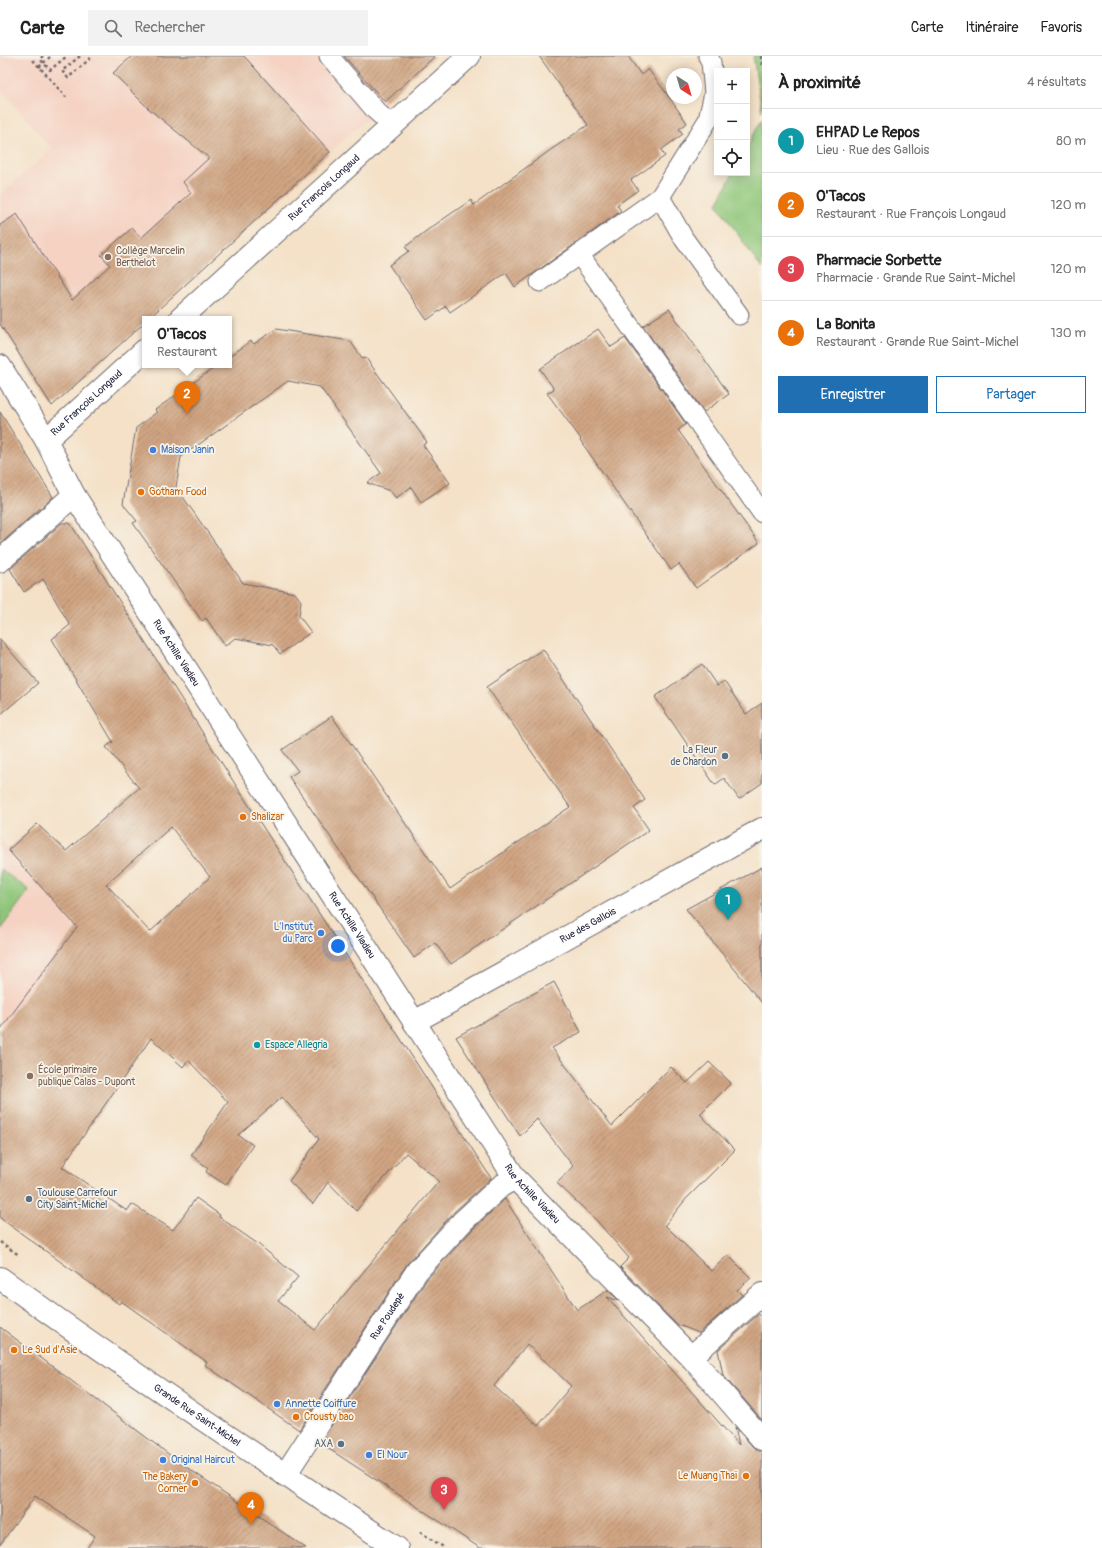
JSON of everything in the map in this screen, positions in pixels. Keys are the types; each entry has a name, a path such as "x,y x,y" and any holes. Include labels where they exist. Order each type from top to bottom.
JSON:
{"street":[{"name":"Rue François Longaud","path":"183,316 469,56"},
{"name":"Rue François Longaud","path":"46,440 142,353"},
{"name":"Rue Achille Viadieu","path":"0,366 46,440 74,495 515,1178 691,1357 762,1439"},
{"path":"0,561 74,495"},
{"name":"Rue des Gallois","path":"414,1022 762,829"},
{"name":"Rue Poudepé","path":"285,1475 417,1271 463,1221 501,1186 515,1178"},
{"name":"Grande Rue Saint-Michel","path":"0,1278 90,1343 285,1475 397,1548"},
{"path":"691,1357 762,1294"}],"lane":[{"path":"329,56 376,111 393,126"},
{"path":"540,282 660,196 708,120 714,93 711,62 708,56"},
{"path":"660,196 684,239 739,316"},
{"path":"579,254 762,513"}],"path":[{"path":"43,56 40,59 50,70 67,56"},
{"path":"39,67 51,56"},
{"path":"80,56 62,71 68,78 93,56"},
{"path":"761,56 762,65"},
{"path":"33,60 66,97"}],"shaded area":[{"name":"Collège Marcelin Berthelot","path":"0,56 435,56 151,316 142,316 142,324 54,404 49,401 0,324 0,195 52,149 0,88"},
{"name":"École primaire publique Calas - Dupont","path":"0,840 70,918 75,930 85,940 0,1156"}],"green space":[{"path":"753,56 762,56 762,112"},
{"path":"762,119 762,269 717,204 731,176 750,176 750,141"},
{"path":"0,869 29,890 0,930"}],"building":[{"path":"132,56 244,56 330,152 151,316 142,316 142,325 52,406 0,324 0,225 17,214 72,300 110,265 101,255 132,228 141,238 191,193 183,182 209,158 149,109 113,73"},
{"path":"344,56 435,56 385,102"},
{"path":"539,56 628,56 641,75 648,69 666,93 666,104 674,104 687,123 679,129 683,134 661,150 665,156 631,180 638,190 617,205 621,211 515,287 506,273 450,312 446,306 427,320 389,265 409,251 405,247 426,231 471,200 474,205 588,125"},
{"path":"669,309 729,394 704,412 643,326"},
{"path":"276,329 350,341 363,359 366,358 427,442 423,445 450,483 421,502 411,487 396,498 390,491 367,483 381,473 320,387 288,381 181,457 176,487 243,583 295,593 301,601 299,616 311,632 280,654 273,645 235,638 225,646 206,618 202,621 133,523 137,521 123,504 136,428 157,412 155,410 214,368 232,368 232,355 251,341 254,344"},
{"path":"598,329 611,347 625,338 686,424 678,430 759,543 696,588 679,564 671,570 580,440 581,439 547,393 554,389 540,369"},
{"path":"0,412 53,497 0,544"},
{"path":"62,523 70,523 235,784 491,1178 454,1212 407,1264 299,1430 205,1365 207,1362 121,1301 119,1304 0,1218 0,1030 77,927 8,850 37,824 66,851 139,788 106,747 113,742 52,639 70,625 43,579 24,592 10,569","holes":["171,827 210,877 150,932 106,884","151,1038 183,1067 188,1060 228,1102 191,1155 208,1168 206,1172 226,1185 253,1145 238,1135 282,1097 319,1139 289,1181 313,1204 328,1182 356,1211 406,1153 439,1181 315,1330 278,1301 298,1277 258,1244 219,1217 220,1215 196,1198 173,1230 132,1204 127,1211 62,1167"]},
{"path":"0,639 38,683 0,715"},
{"path":"543,649 645,800 634,808 649,830 451,964 435,943 414,958 289,777 298,771 282,750 332,716 450,889 570,807 487,687"},
{"path":"702,664 717,686 724,681 746,714 762,703 762,783 739,799 724,778 715,785 655,697"},
{"path":"762,867 762,1003 686,909"},
{"path":"554,982 581,1032 552,1048 612,1126 671,1067 687,1083 709,1062 731,1083 700,1114 735,1150 686,1199 665,1225 711,1271 728,1255 751,1278 737,1290 742,1295 699,1333 676,1324 620,1267 629,1258 596,1220 557,1183 573,1166 537,1119 520,1136 456,1037"},
{"path":"505,1199 577,1310 608,1290 619,1301 607,1297 739,1445 735,1427 753,1447 758,1451 762,1451 762,1548 480,1548 320,1443 427,1279 472,1230","holes":["527,1344 571,1386 538,1426 494,1386"]},
{"path":"759,1314 762,1317 762,1420 723,1375 718,1350"},
{"path":"0,1327 179,1462 306,1548 87,1548 95,1536 35,1496 0,1545"}],"place":[{"name":"Collège Marcelin Berthelot","path":"108,257"},
{"name":"O'Tacos","path":"187,414"},
{"name":"Maison Janin","path":"153,450"},
{"name":"Gotham Food","path":"141,492"},
{"name":"La Fleur de Chardon","path":"725,756"},
{"name":"Shalizar","path":"243,817"},
{"name":"EHPAD Le Repos","path":"728,920"},
{"name":"L'Institut du Parc","path":"321,933"},
{"name":"Espace Allegria","path":"257,1045"},
{"name":"École primaire publique Calas - Dupont","path":"30,1076"},
{"name":"Toulouse Carrefour City Saint-Michel","path":"29,1199"},
{"name":"Le Sud d'Asie","path":"14,1350"},
{"name":"Annette Coiffure","path":"277,1404"},
{"name":"Crousty bao","path":"296,1417"},
{"name":"AXA","path":"341,1444"},
{"name":"El Nour","path":"369,1455"},
{"name":"Original Haircut","path":"163,1460"},
{"name":"Le Muang Thaï","path":"746,1476"},
{"name":"The Bakery Corner","path":"195,1483"},
{"name":"Pharmacie Sorbette","path":"444,1510"},
{"name":"La Bonita","path":"251,1525"}]}
